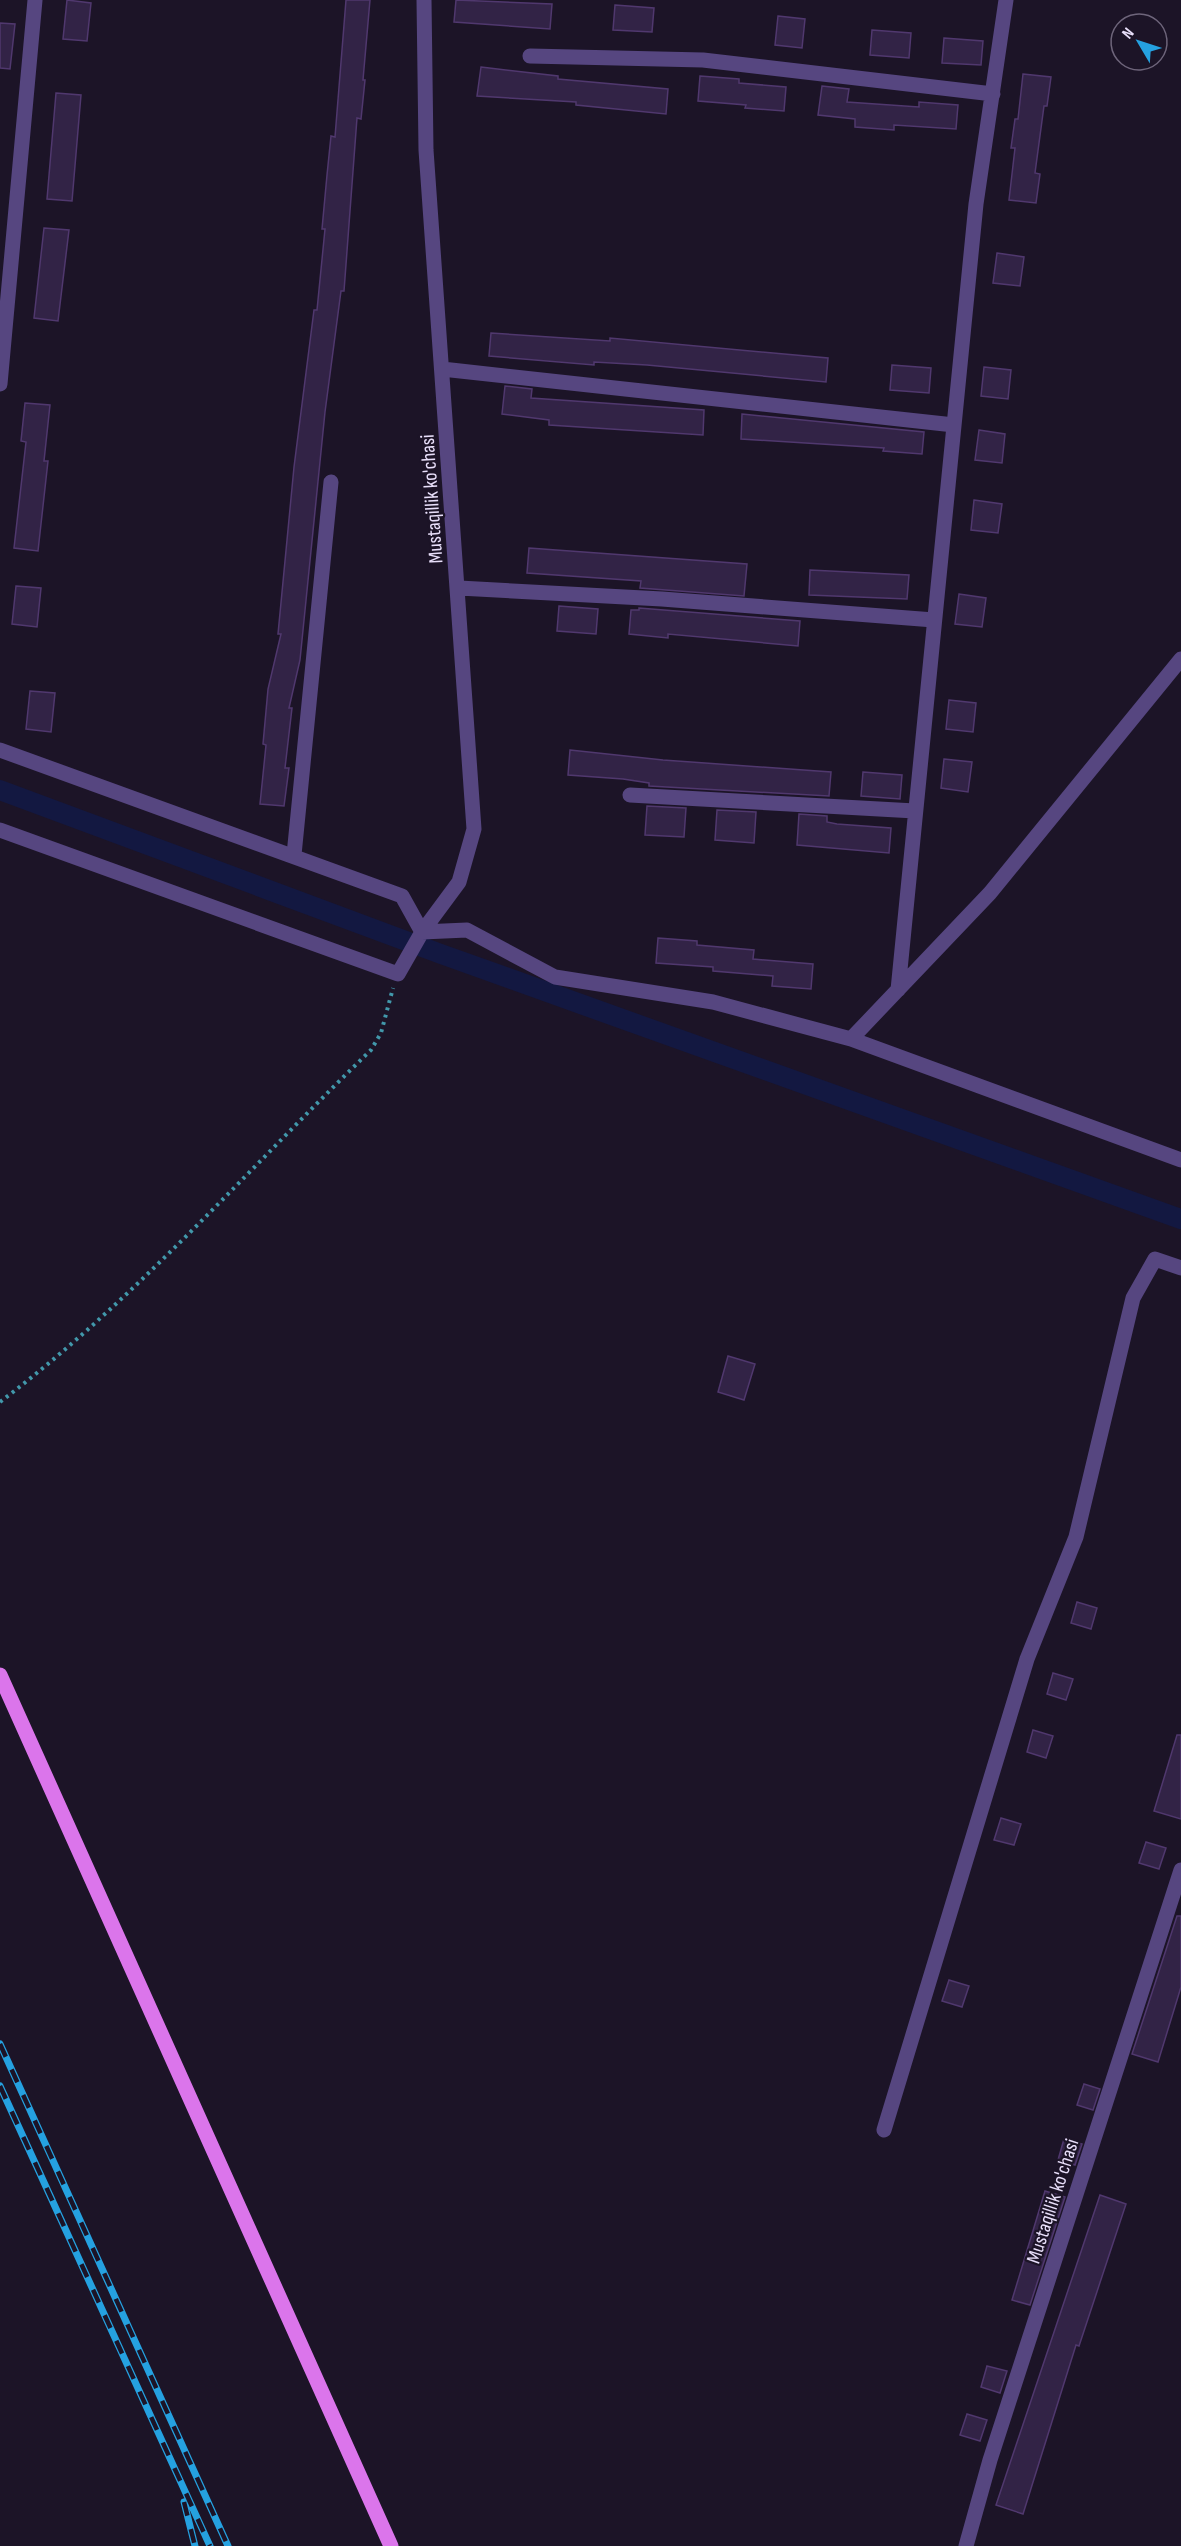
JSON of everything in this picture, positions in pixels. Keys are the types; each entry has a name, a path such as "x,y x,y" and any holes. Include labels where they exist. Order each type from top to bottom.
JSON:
{"main road":[{"path":"0,1676 391,2546"}],"street":[{"path":"0,384 35,0"},
{"name":"Mustaqillik ko'chasi","path":"398,974 422,932 459,882 474,829 459,588 426,150 424,0"},
{"path":"898,990 976,204 1006,0"},
{"path":"530,56 703,60 993,94"},
{"path":"442,369 954,425"},
{"path":"294,855 331,482"},
{"path":"459,588 662,599 934,620"},
{"path":"851,1039 990,893 1181,659"},
{"path":"0,750 294,855 402,897 422,932 467,930 555,976 713,1002 851,1039 1181,1160"},
{"path":"630,795 915,811"},
{"path":"0,830 398,974"},
{"path":"884,2130 1028,1659 1076,1537 1133,1298 1155,1259 1181,1268"},
{"name":"Mustaqillik ko'chasi","path":"966,2546 990,2460 1181,1870"}],"path":[{"path":"0,1402 36,1374 172,1249 371,1050 381,1033 389,998 398,974"}],"building":[{"path":"67,0 91,3 87,41 63,39"},
{"path":"346,0 370,0 361,119 357,118 344,291 341,291 325,412 300,660 289,708 292,708 285,768 289,768 284,806 260,804 266,745 263,744 268,689 281,634 278,634 294,467 314,310 317,310 325,229 322,229 327,175 331,136 335,137"},
{"path":"456,0 552,4 550,29 454,22"},
{"path":"615,5 654,8 652,32 613,30"},
{"path":"778,16 805,19 802,48 775,45"},
{"path":"0,23 15,24 10,69 0,68"},
{"path":"872,30 911,33 909,58 870,55"},
{"path":"944,38 983,41 981,65 942,63"},
{"path":"481,67 558,76 558,79 668,89 666,114 576,105 576,102 477,96"},
{"path":"1023,74 1051,77 1047,106 1044,106 1035,173 1040,174 1036,203 1009,200 1015,148 1011,148 1015,119 1018,119"},
{"path":"700,76 739,79 739,83 786,87 784,111 698,101"},
{"path":"822,86 849,89 847,102 919,107 919,102 958,105 956,129 894,125 894,130 855,127 855,119 818,115"},
{"path":"56,93 81,95 72,201 47,199"},
{"path":"44,228 69,230 58,321 34,318"},
{"path":"997,253 1024,257 1020,286 993,283"},
{"path":"491,333 610,341 610,338 828,358 826,382 647,365 594,362 594,365 489,356"},
{"path":"892,365 931,368 929,393 890,390"},
{"path":"984,367 1011,370 1008,399 981,396"},
{"path":"505,386 532,389 531,398 704,410 703,435 549,425 549,420 502,414"},
{"path":"25,403 50,405 44,461 48,461 38,551 14,548 26,442 21,441"},
{"path":"742,414 924,432 922,454 883,451 884,448 741,439"},
{"path":"979,430 1005,434 1002,463 975,460"},
{"path":"974,500 1002,504 998,533 971,530"},
{"path":"529,548 747,564 744,596 640,588 641,581 527,573"},
{"path":"810,570 909,575 907,599 809,595"},
{"path":"16,586 41,588 37,627 12,624"},
{"path":"959,594 986,598 982,627 955,624"},
{"path":"559,606 598,609 596,634 557,631"},
{"path":"639,608 800,621 798,646 668,634 668,638 629,634 631,610 639,610"},
{"path":"30,691 55,693 51,732 26,729"},
{"path":"949,700 976,703 973,732 946,729"},
{"path":"570,750 663,760 831,772 829,796 649,786 649,783 623,779 568,775"},
{"path":"944,759 972,762 968,792 941,788"},
{"path":"863,772 902,775 900,799 861,796"},
{"path":"647,806 686,808 684,837 645,835"},
{"path":"717,810 756,812 754,843 715,840"},
{"path":"799,814 827,816 827,822 837,824 891,828 889,853 797,845"},
{"path":"658,938 697,941 697,945 754,950 753,959 813,964 811,989 772,986 773,976 713,971 713,967 656,963"},
{"path":"728,1356 755,1364 744,1400 718,1392"},
{"path":"1077,1602 1097,1608 1091,1629 1071,1623"},
{"path":"1053,1673 1073,1679 1066,1700 1047,1694"},
{"path":"1033,1730 1053,1736 1046,1758 1027,1752"},
{"path":"1177,1735 1181,1735 1181,1819 1154,1811"},
{"path":"1001,1818 1021,1824 1014,1845 994,1840"},
{"path":"1146,1842 1166,1848 1159,1869 1139,1863"},
{"path":"1177,1916 1181,1916 1181,1987 1158,2062 1132,2054"},
{"path":"949,1980 969,1986 962,2007 942,2001"},
{"path":"1084,2084 1100,2089 1093,2110 1077,2105"},
{"path":"1064,2139 1082,2144 1075,2165 1058,2160"},
{"path":"1045,2191 1065,2197 1030,2305 1012,2300"},
{"path":"1100,2195 1126,2204 1079,2346 1076,2345 1023,2514 996,2505"},
{"path":"987,2366 1007,2371 1000,2393 981,2387"},
{"path":"967,2414 987,2420 980,2441 960,2435"}],"waterway":[{"path":"0,790 441,954 1181,1219"}],"railway":[{"path":"0,2044 228,2546"},
{"path":"0,2086 210,2546"},
{"path":"184,2502 195,2546"}]}
